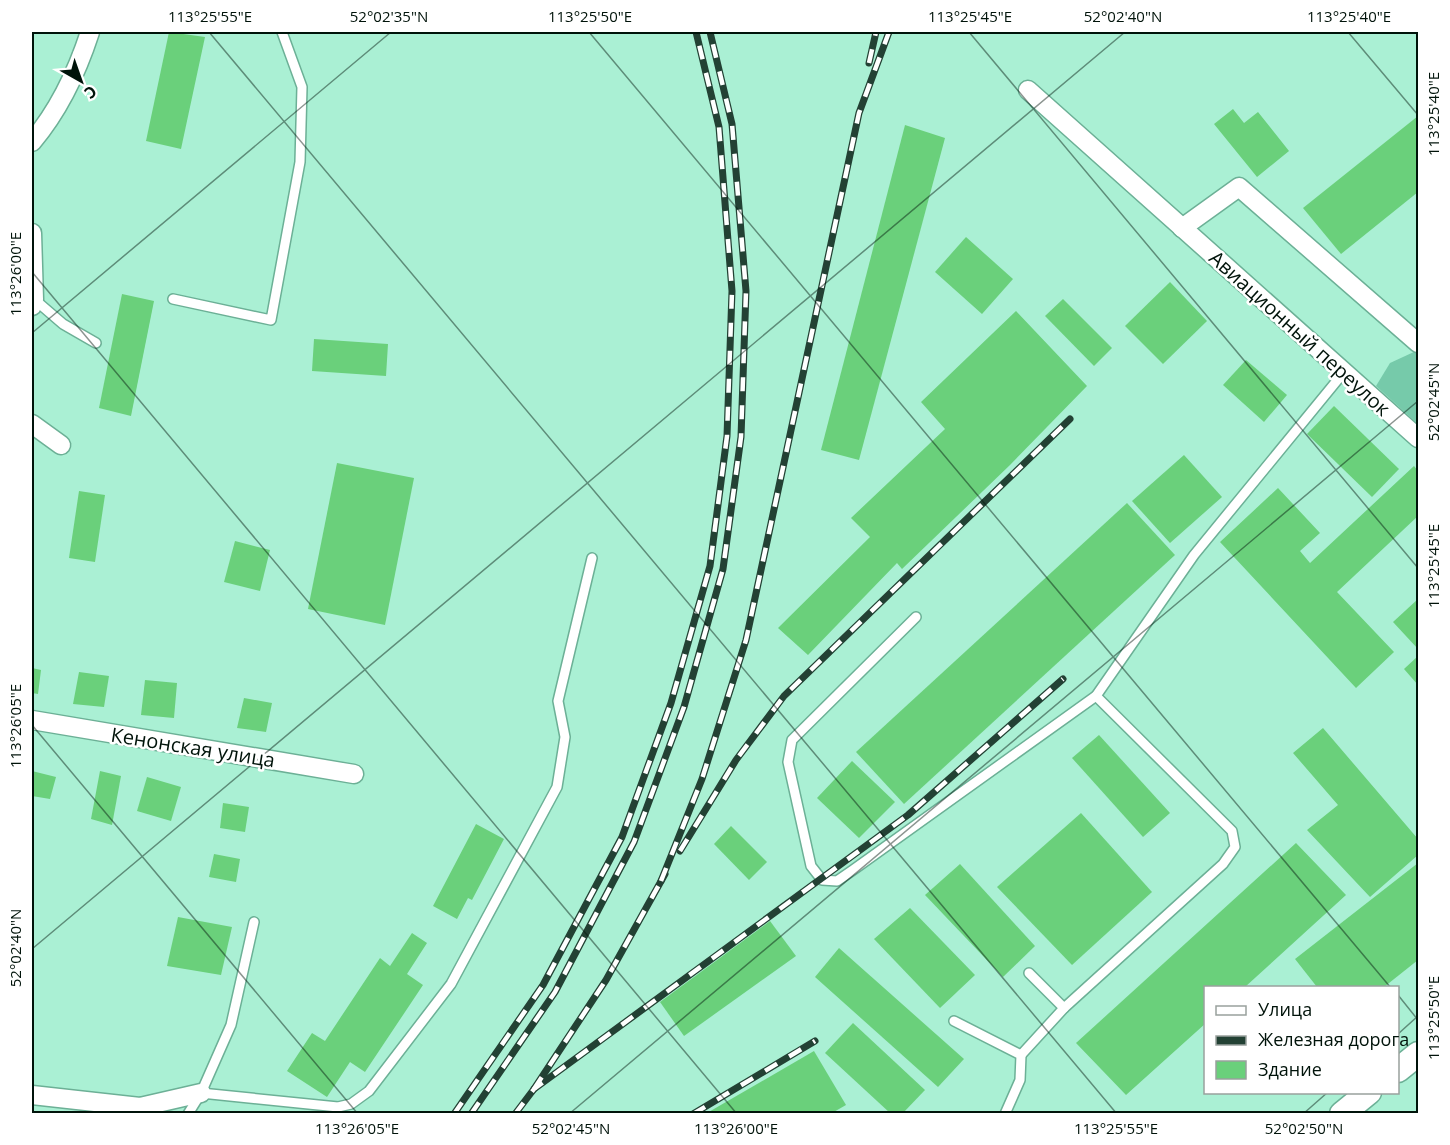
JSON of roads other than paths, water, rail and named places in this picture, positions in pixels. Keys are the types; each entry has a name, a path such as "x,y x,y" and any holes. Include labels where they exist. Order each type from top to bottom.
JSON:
{"main road":[{"path":"1399,1069 1419,1054"},
{"path":"1342,1113 1366,1094"}],"street":[{"path":"32,142 45,126 77,71 90,32"},
{"name":"Авиационный переулок","path":"1028,90 1419,438"},
{"path":"1182,228 1239,186 1419,343"},
{"path":"32,233 33,303"},
{"path":"32,424 61,445"},
{"name":"Кенонская улица","path":"32,720 354,774"},
{"path":"32,1095 140,1107 201,1094"}],"lane":[{"path":"173,299 271,320 300,162 302,87 282,32"},
{"path":"33,303 96,343"},
{"path":"916,617 792,740 788,762 812,866 822,880 837,881 1096,696 1194,555 1344,372"},
{"path":"201,1094 338,1107 351,1104 369,1091 390,1067 451,984 557,787 565,737 558,701 592,558"},
{"path":"1005,1113 1020,1080 1021,1055 1064,1008 1223,864 1235,847 1232,831 1096,696"},
{"path":"188,1113 201,1094 231,1025 254,922"},
{"path":"1029,973 1064,1008"},
{"path":"954,1021 1021,1055"}],"railway":[{"path":"454,1114 543,985 622,837 671,703 710,566 727,436 732,291 719,127 696,32"},
{"path":"471,1114 555,992 634,842 684,707 723,569 741,437 746,291 732,124 710,32"},
{"path":"869,63 876,32"},
{"path":"661,881 702,779 746,640 859,113 889,32"},
{"path":"680,851 736,760 784,696 1070,419"},
{"path":"515,1114 534,1089 908,815 1063,679"},
{"path":"534,1089 606,980 665,874"},
{"path":"693,1114 815,1041"}]}
